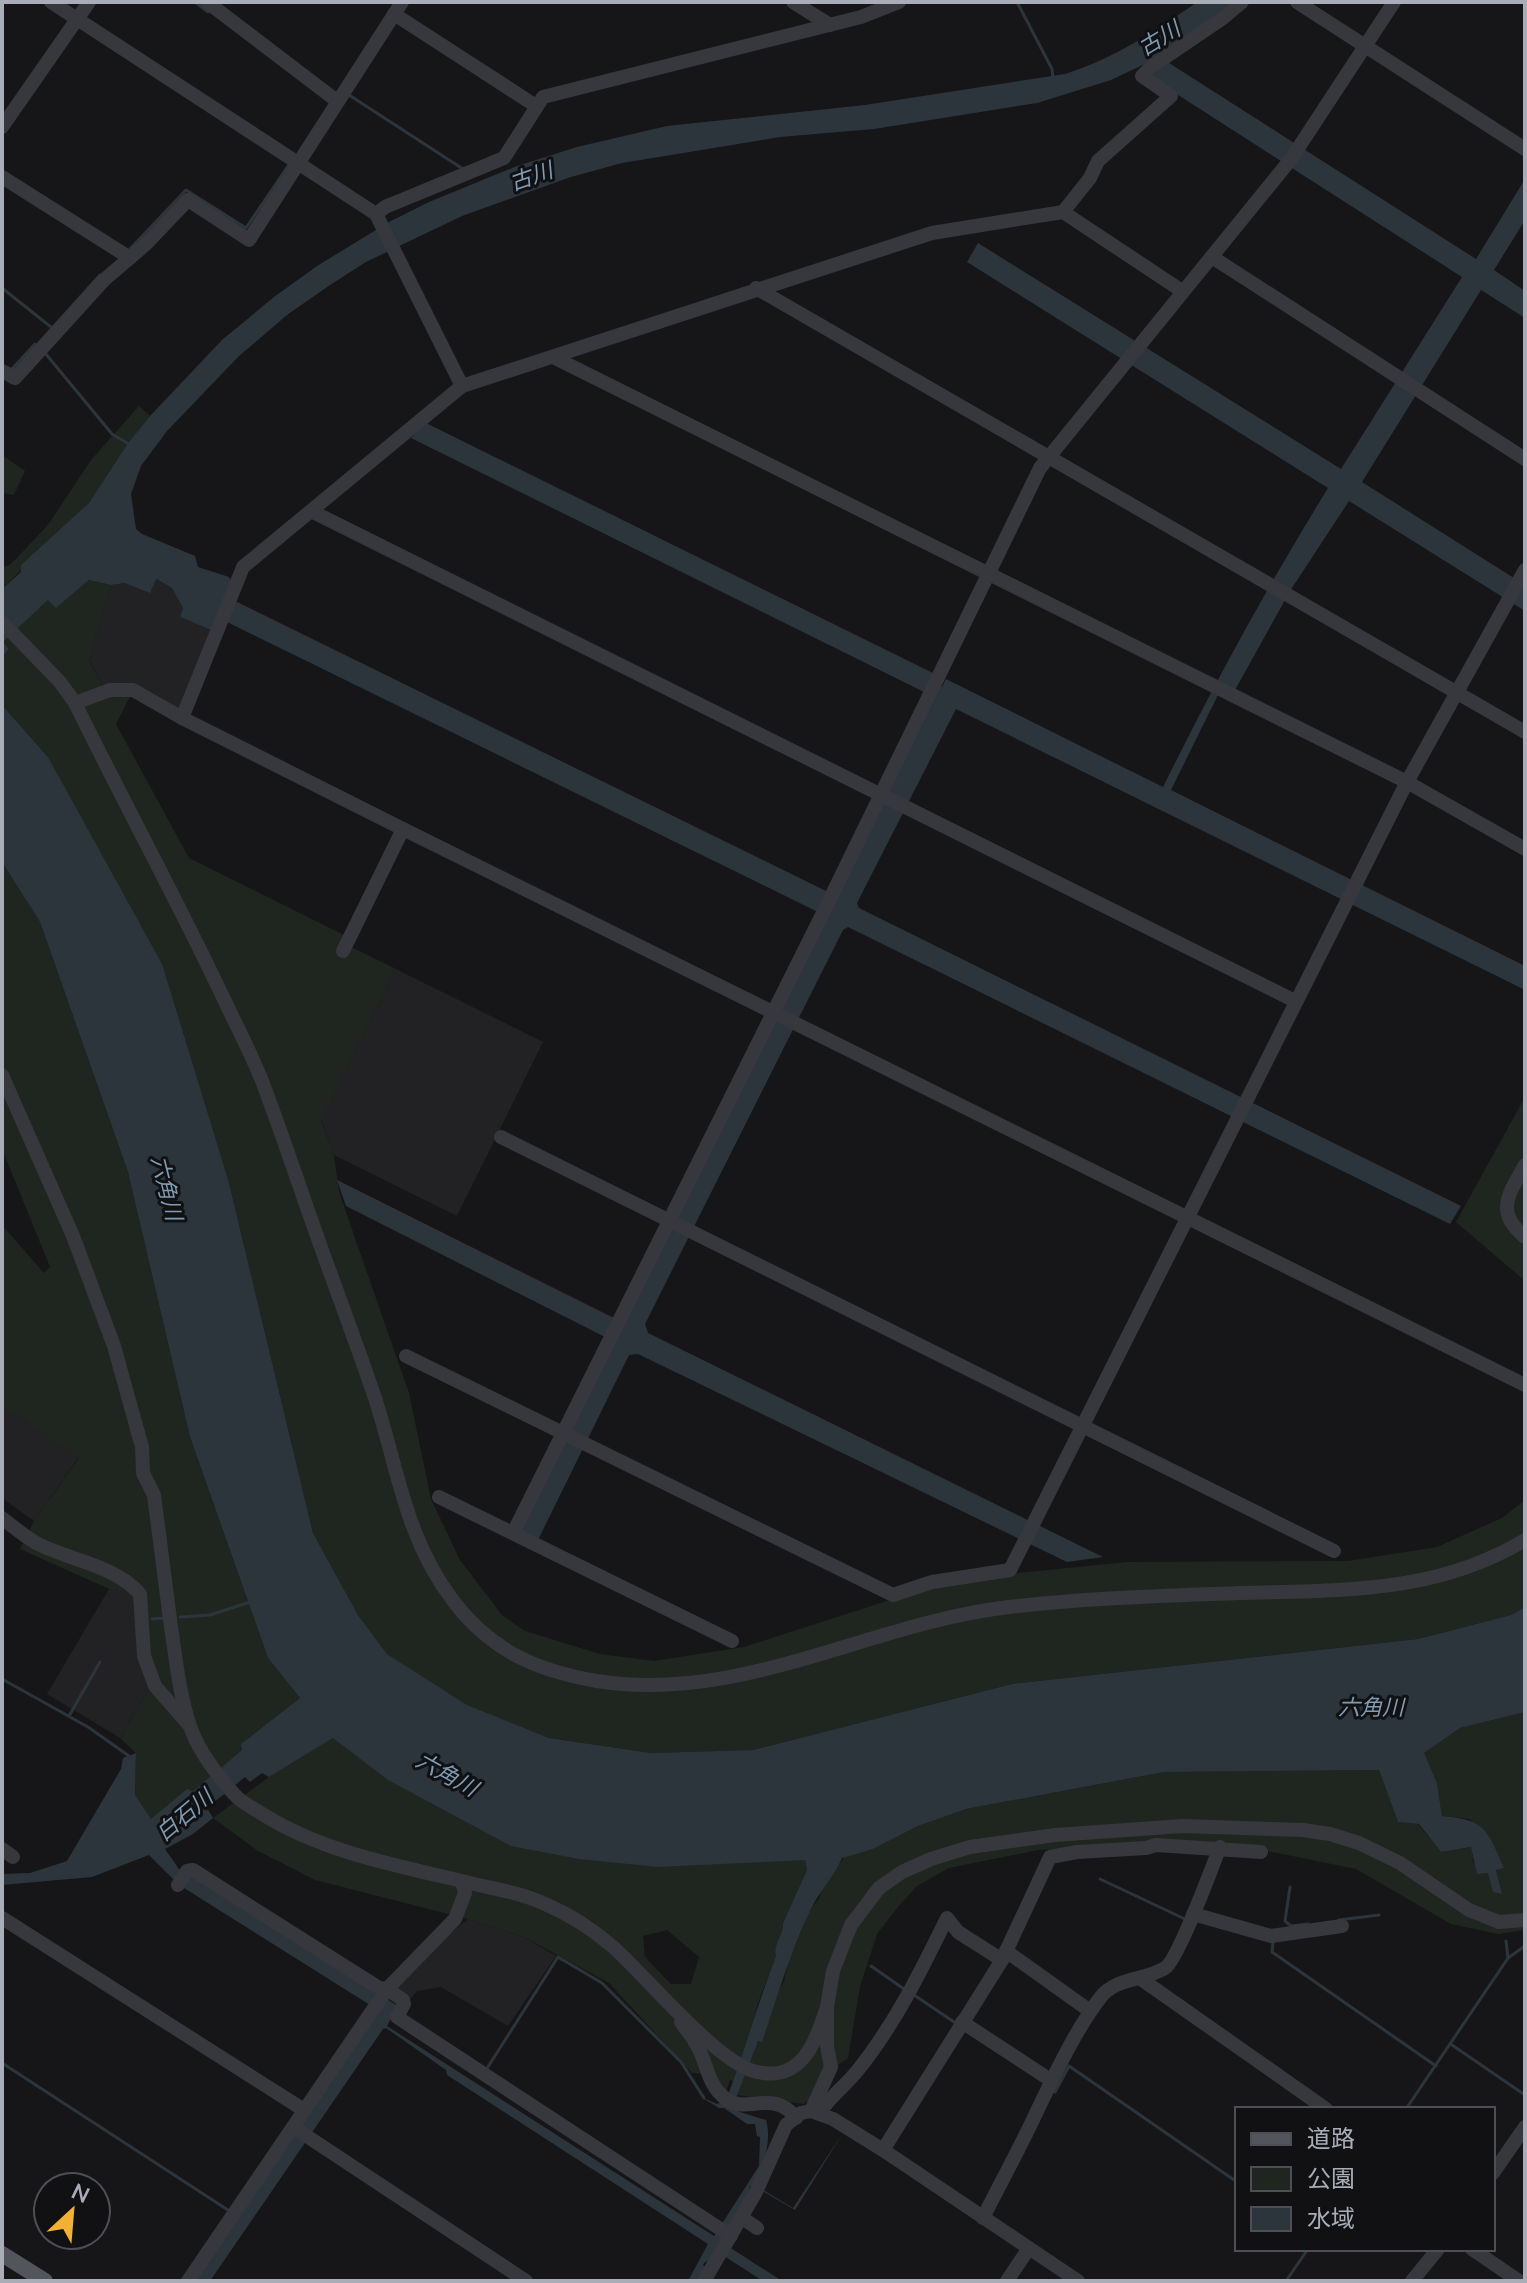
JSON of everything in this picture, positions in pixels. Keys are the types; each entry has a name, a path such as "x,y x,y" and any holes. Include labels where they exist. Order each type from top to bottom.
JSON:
{"main road":[{"path":"2,2254 45,2281"}],"street":[{"path":"51,2 379,219 462,386"},
{"path":"2,127 89,2"},
{"path":"207,2 333,97"},
{"path":"793,2 830,25"},
{"path":"379,219 385,207 504,158 543,97 861,17 899,2"},
{"path":"182,718 243,567 462,386 932,233 1063,212 1090,178 1098,161 1171,96 1142,76 1242,2"},
{"path":"1297,2 1525,149"},
{"path":"513,1533 571,1438 614,1329 678,1225 782,1017 826,906 891,799 935,686 1048,456 1294,155 1394,2"},
{"path":"2,371 15,378 125,255 188,200 249,240 292,160 333,97 398,8 536,106"},
{"path":"2,177 125,255"},
{"path":"1063,212 1182,291"},
{"path":"1212,257 1525,459"},
{"path":"756,288 1525,732"},
{"path":"553,357 1407,782 1525,849"},
{"path":"313,512 1295,1001"},
{"path":"406,1356 893,1595 932,1582 1010,1570 1407,782 1525,570"},
{"path":"2,622 60,682 75,703 190,928 260,1076 375,1399 407,1516 417,1541 452,1600 480,1633 495,1645 561,1673 599,1681 647,1685 697,1682 798,1662 945,1617 1114,1597 1335,1590 1393,1585 1450,1575 1494,1559 1525,1540"},
{"path":"75,703 110,690 133,690 182,718 403,829 1525,1385"},
{"path":"343,951 403,829"},
{"path":"2,1075 73,1236 114,1346 142,1447 143,1473 154,1495 178,1680 189,1725"},
{"path":"501,1137 1334,1551"},
{"path":"1525,1165 1506,1208 1508,1218 1525,1237"},
{"path":"439,1497 732,1641"},
{"path":"2,1518 37,1544 109,1572 134,1586 140,1594 144,1656 155,1686 189,1725 211,1766 237,1798 278,1824 330,1846 544,1903 592,1929 729,2059 753,2072 787,2072 795,2067 814,2039 827,2007"},
{"path":"816,2112 831,2067 827,2046 827,2007 833,1971 841,1946 863,1906 879,1888 902,1872 970,1847 1011,1839 1183,1826 1303,1830 1359,1843 1400,1863 1461,1905 1499,1922 1525,1920"},
{"path":"883,2150 1004,1955 1050,1857 1156,1845 1261,1852"},
{"path":"983,2218 1090,2011 1115,1983 1144,1981 1168,1967 1220,1847"},
{"path":"178,1885 187,1871 193,1870 379,1988 381,1997"},
{"path":"188,2281 381,1997 455,1919 465,1893 462,1881"},
{"path":"1492,1917 1525,1909"},
{"path":"2,1918 304,2110"},
{"path":"816,2112 856,2072 891,2024 947,1918 958,1932 1004,1955 1090,2011"},
{"path":"1190,1919 1271,1936 1342,1926"},
{"path":"1144,1981 1323,2107"},
{"path":"381,1997 403,2000 397,2017 730,2238"},
{"path":"665,1999 699,2049 713,2085 731,2101 773,2102 789,2109 796,2118"},
{"path":"961,2025 1050,2085"},
{"path":"704,2281 758,2188 786,2125 801,2113 816,2112 883,2150 1078,2281"},
{"path":"1495,2170 1525,2127"},
{"path":"294,2128 526,2281"},
{"path":"741,2217 757,2228"},
{"path":"1007,2281 1029,2248"},
{"path":"1412,2281 1436,2251"},
{"path":"1475,2251 1519,2281"}],"shaded area":[{"path":"155,579 172,588 183,608 180,617 211,630 181,714 135,687 104,688 89,659 111,585"},
{"path":"396,969 543,1042 457,1216 334,1155 321,1119"},
{"path":"2,1405 79,1457 34,1521 2,1498"},
{"path":"109,1589 126,1590 137,1608 149,1689 120,1738 47,1694"},
{"path":"468,1919 524,1937 556,1956 508,2026 441,1987 417,1991 404,2007 388,1997 427,1953"}],"green space":[{"path":"139,406 150,416 128,443 89,503 2,589 2,567 10,565 48,525 91,460"},
{"path":"2,455 25,471 14,495 2,493"},
{"path":"89,580 111,585 89,660 104,688 135,687 116,724 189,858 344,935 341,942 396,969 321,1120 334,1155 339,1192 409,1393 431,1499 460,1560 502,1615 525,1631 600,1654 654,1661 744,1647 933,1586 1009,1574 1126,1562 1348,1561 1437,1547 1502,1518 1525,1500 1525,1607 1511,1615 1418,1639 1012,1684 753,1750 651,1753 549,1738 466,1705 387,1654 358,1615 313,1533 229,1183 48,757 2,705 2,657 9,649 2,642 49,599 57,607"},
{"path":"2,862 40,922 128,1172 190,1437 268,1658 300,1698 241,1744 242,1750 193,1791 187,1789 151,1820 135,1796 136,1753 120,1738 149,1689 136,1608 126,1591 109,1589 20,1549 34,1521 79,1458 2,1405 2,1225 44,1273 50,1267 2,1149"},
{"path":"1525,1097 1525,1281 1456,1222"},
{"path":"1525,1712 1525,1930 1498,1934 1451,1924 1356,1869 1223,1842 1038,1850 949,1868 917,1886 877,1934 860,1987 848,2058 823,2075 815,2096 804,2104 737,2095 741,2084 730,2080 726,2092 710,2074 692,2073 609,1983 524,1937 468,1919 315,1880 258,1851 213,1818 269,1777 333,1738 805,1860 807,1870 783,1923 776,1956 738,2068 759,2040 762,2041 776,1994 784,1982 788,1962 811,1908 845,1856 873,1849 918,1826 966,1809 1164,1772 1379,1770 1398,1822 1418,1824 1441,1852 1472,1847 1473,1862 1488,1873 1501,1893 1496,1869 1503,1868 1470,1819 1442,1816 1437,1783 1423,1753 1460,1728","holes":["667,1930 699,1957 691,1984 671,1984 645,1957 643,1936"]}],"water":[{"name":"古川","path":"1197,2 1232,2 1169,63 1476,259 1525,179 1525,220 1494,270 1525,291 1525,318 1481,290 1362,482 1525,585 1525,611 1349,501 1290,591 1235,690 1218,695 1171,790 1525,966 1525,990 956,709 857,903 859,908 1461,1206 1450,1224 848,927 843,930 645,1324 648,1333 1103,1557 1067,1562 638,1354 629,1355 538,1540 520,1530 570,1432 605,1337 346,1206 337,1180 614,1318 676,1219 780,1010 818,912 227,622 235,601 828,892 889,792 939,691 930,686 926,693 411,438 426,423 935,674 932,682 942,687 946,679 1163,787 1242,635 1328,488 967,262 978,243 1341,469 1462,277 1147,75 1151,61 1111,80 1037,103 874,129 780,137 622,163 571,177 462,216 366,262 287,315 239,356 167,431 141,466 131,494 136,529 195,556 198,567 229,577 231,581 211,630 180,617 183,608 172,588 156,579 150,593 125,583 111,585 89,580 56,608 48,600 3,642 9,649 2,657 2,589 21,572 21,565 89,503 128,443 150,416 222,340 317,266 389,222 429,202 517,166 577,147 667,126 865,105 1065,74 1134,43"},
{"path":"2,705 48,757 162,964 229,1183 313,1533 358,1615 387,1654 467,1705 549,1738 651,1753 753,1750 1012,1684 1418,1639 1511,1615 1525,1607 1525,1712 1460,1728 1424,1753 1437,1783 1442,1816 1468,1820 1489,1835 1504,1868 1496,1870 1502,1894 1493,1892 1488,1873 1477,1874 1471,1847 1441,1852 1419,1824 1398,1822 1379,1770 1164,1772 966,1809 918,1826 873,1849 842,1858 814,1902 784,1975 762,2042 758,2041 733,2106 740,2112 766,2120 768,2144 755,2185 793,2208 843,2133 795,2210 750,2186 749,2193 720,2241 782,2281 763,2281 724,2256 705,2262 696,2281 688,2281 708,2244 447,2075 446,2070 386,2028 210,2281 195,2281 370,2005 184,1888 149,1855 92,1877 2,1885 2,1874 30,1873 67,1861 121,1769 123,1758 136,1753 135,1795 151,1819 187,1789 193,1791 242,1750 241,1744 300,1698 268,1658 190,1437 128,1172 40,922 2,862","holes":["333,1738 388,1780 511,1846 579,1859 658,1867 805,1860 807,1870 783,1923 776,1956 725,2103 717,2104 701,2097 747,2124 755,2124 757,2136 760,2137 759,2166 714,2236 387,2026 398,2006 179,1869 165,1849 193,1834 213,1818 207,1808 245,1777 250,1782 262,1773 269,1777"]}],"waterway":[{"path":"195,2 208,12"},
{"path":"1017,2 1052,69 1053,78"},
{"path":"349,95 463,169"},
{"path":"130,249 186,190 246,228 290,163"},
{"path":"37,345 100,275"},
{"path":"2,288 51,327"},
{"path":"11,370 35,344"},
{"path":"45,353 112,434 129,444"},
{"path":"180,1617 210,1615 250,1602"},
{"path":"152,1619 164,1618"},
{"path":"69,1716 100,1662"},
{"path":"2,1679 88,1727 129,1756 128,1759"},
{"path":"1100,1879 1187,1920"},
{"path":"1290,1887 1285,1921 1291,1926"},
{"path":"1339,1920 1379,1915"},
{"path":"1291,1929 1291,1926 1308,1924"},
{"path":"1273,1941 1272,1952 1436,2066"},
{"path":"1407,2107 1508,1958 1506,1941"},
{"path":"1508,1958 1525,1946"},
{"path":"486,2070 558,1957 602,1983 681,2062 704,2098"},
{"path":"871,1966 904,1989"},
{"path":"914,1995 957,2024"},
{"path":"1452,2045 1525,2095"},
{"path":"2,2063 231,2212"},
{"path":"1053,2090 1055,2092 1069,2066 1235,2181"},
{"path":"1286,2281 1307,2251"}],"water label":[{"name":"六角川","path":"167,1188"},
{"name":"六角川","path":"1371,1707"},
{"name":"六角川","path":"447,1774"},
{"name":"白石川","path":"184,1815"}]}
